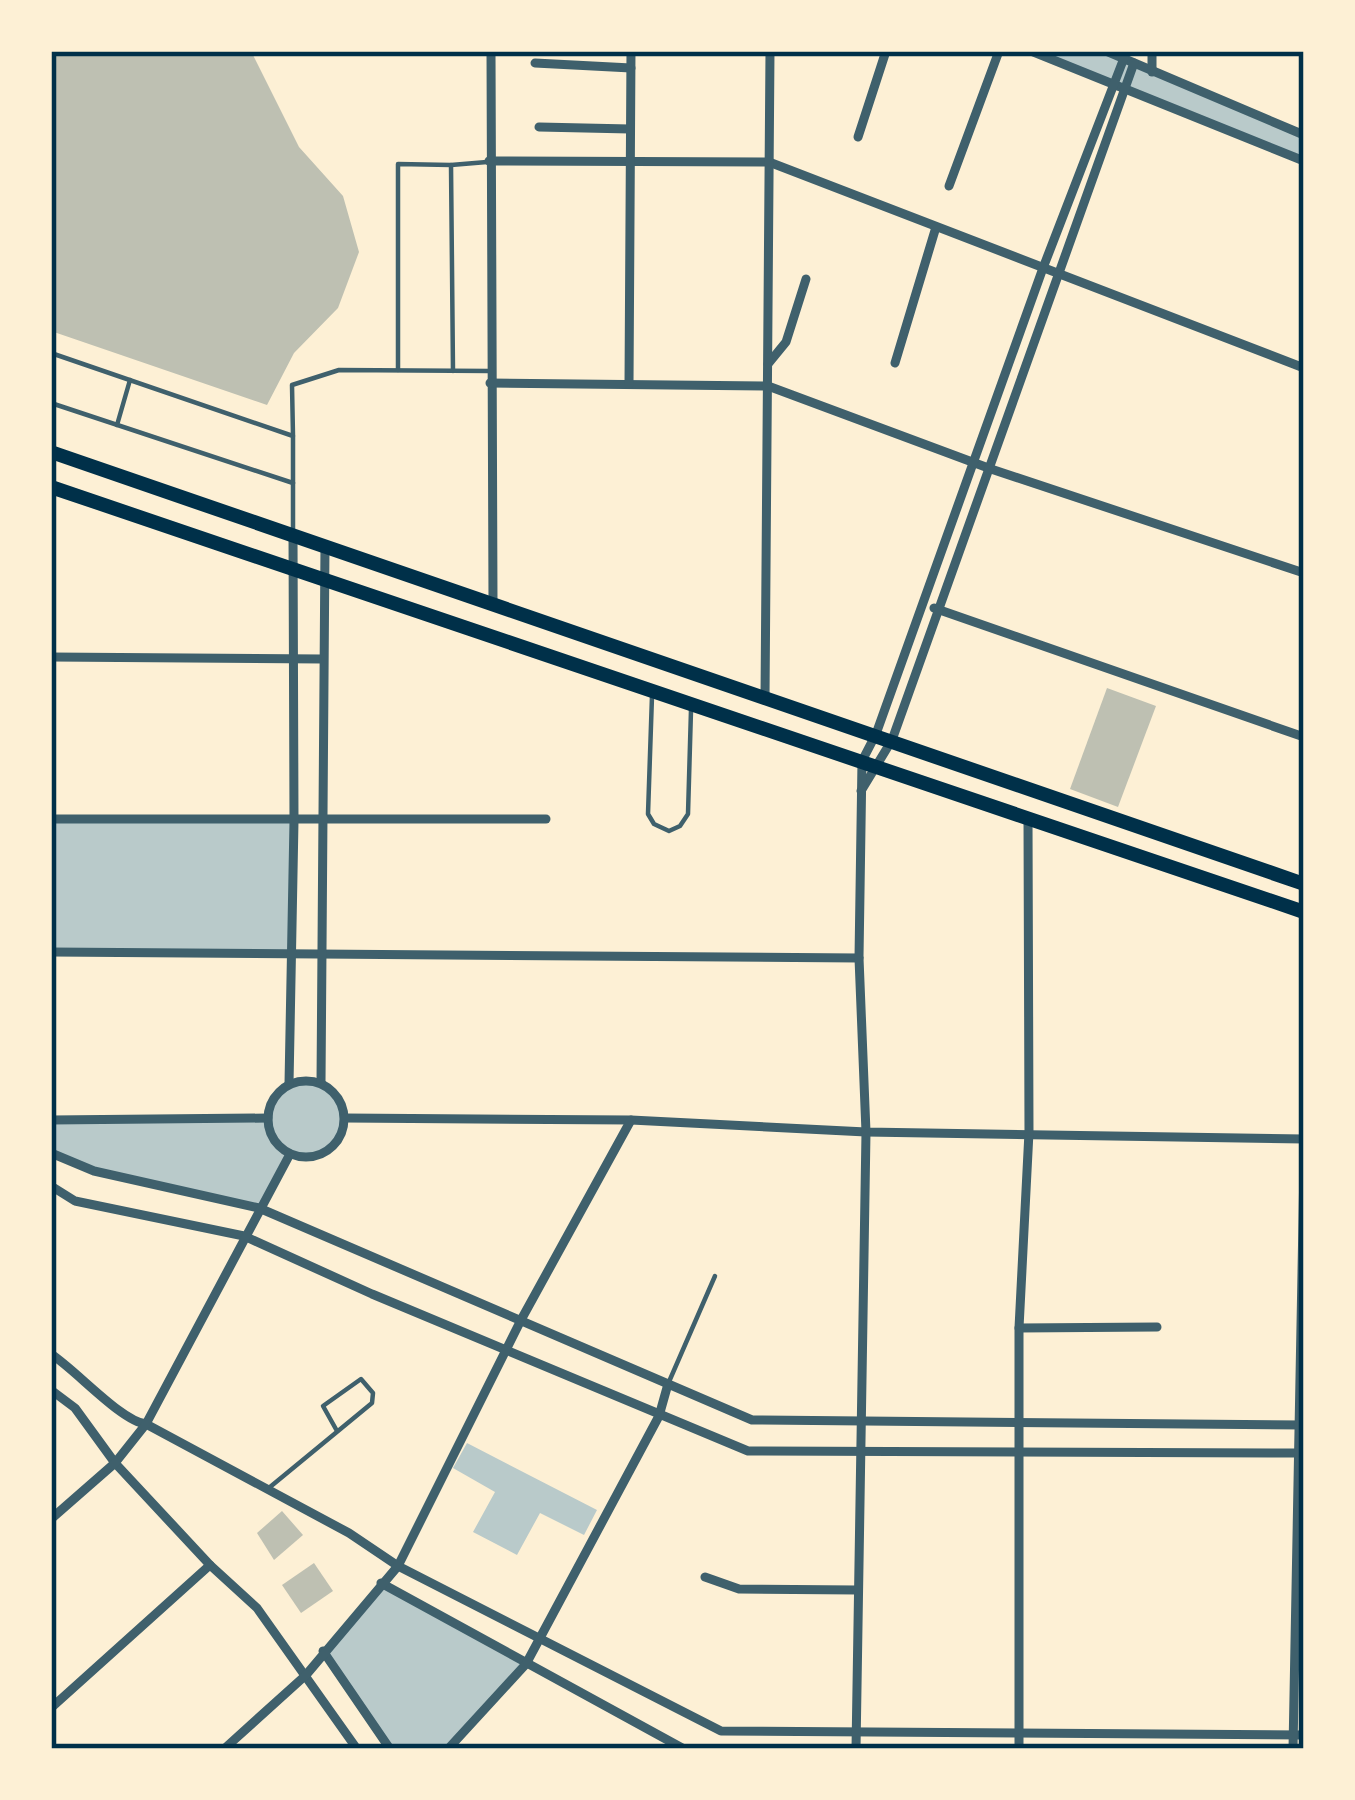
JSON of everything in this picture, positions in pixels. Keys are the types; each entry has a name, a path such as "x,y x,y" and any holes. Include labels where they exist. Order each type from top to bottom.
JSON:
{"main road":[{"path":"51,452 1304,884"},
{"path":"51,487 1304,912"}],"street":[{"path":"491,51 493,603"},
{"path":"629,384 631,51"},
{"path":"765,698 770,51"},
{"path":"858,136 886,51"},
{"path":"950,186 999,51"},
{"path":"1031,51 1304,161"},
{"path":"1106,51 1304,135"},
{"path":"1152,51 1152,72"},
{"path":"856,1749 866,1132 859,958 862,761 976,463 1043,268 1129,61"},
{"path":"535,64 631,68"},
{"path":"862,791 892,740 940,610 1118,85"},
{"path":"539,127 630,129"},
{"path":"489,161 769,163 1304,368"},
{"path":"895,363 936,227"},
{"path":"768,364 786,342 806,279"},
{"path":"490,377 768,386 991,469 1304,573"},
{"path":"289,1084 295,658 292,534"},
{"path":"321,1083 326,545"},
{"path":"923,604 1304,737"},
{"path":"51,657 322,659"},
{"path":"51,819 546,819"},
{"path":"1018,1749 1019,1328 1029,1132 1028,819"},
{"path":"51,952 859,958"},
{"path":"321,1083 338,1097 345,1118 341,1136 328,1151 309,1157 290,1154 274,1139 268,1118 273,1098 289,1084 321,1083"},
{"path":"51,1120 268,1118"},
{"path":"345,1118 631,1120 866,1132 1304,1139"},
{"path":"224,1749 306,1675 398,1566 521,1320 631,1120"},
{"path":"51,1154 94,1171 259,1208 752,1420 1300,1425"},
{"path":"51,1519 115,1463 146,1424 290,1154"},
{"path":"1292,1749 1298,1735 1304,1166"},
{"path":"51,1186 75,1201 244,1236 748,1451 1300,1453"},
{"path":"1019,1328 1157,1327"},
{"path":"51,1354 77,1371 128,1420 146,1424 349,1532 398,1566 721,1731 1298,1735"},
{"path":"448,1749 526,1664 659,1416 668,1384"},
{"path":"51,1390 75,1408 115,1463 257,1608 356,1749"},
{"path":"51,1708 210,1565"},
{"path":"705,1577 739,1589 857,1590"},
{"path":"381,1583 684,1749"},
{"path":"323,1651 390,1749"},
{"path":"1151,1735 1153,1749"}],"lane":[{"path":"398,370 398,164 489,161"},
{"path":"451,165 453,371"},
{"path":"51,353 293,436"},
{"path":"292,534 292,385 340,370 453,371 490,377"},
{"path":"118,425 130,380"},
{"path":"51,404 293,483"},
{"path":"652,691 648,814 654,824 669,831 680,826 688,814 691,704"},
{"path":"668,1384 715,1276"},
{"path":"265,1490 372,1403 373,1393 361,1379 323,1406 337,1431"}],"shaded area":[{"path":"1039,51 1098,51 1304,137 1304,158"},
{"path":"51,819 294,821 290,953 51,952"},
{"path":"306,1084 331,1094 341,1119 331,1144 306,1154 281,1144 271,1119 281,1094"},
{"path":"265,1120 274,1143 286,1156 258,1208 92,1167 51,1151 51,1123"},
{"path":"467,1443 597,1510 584,1535 540,1513 517,1555 473,1532 495,1492 453,1468"},
{"path":"381,1583 526,1664 448,1749 390,1749 323,1651"}],"building":[{"path":"51,51 251,51 299,147 343,196 359,252 338,308 294,353 267,405 51,331"},
{"path":"1107,688 1156,706 1118,807 1070,789"},
{"path":"282,1511 303,1535 274,1560 257,1533"},
{"path":"314,1563 333,1591 301,1613 282,1585"}]}
